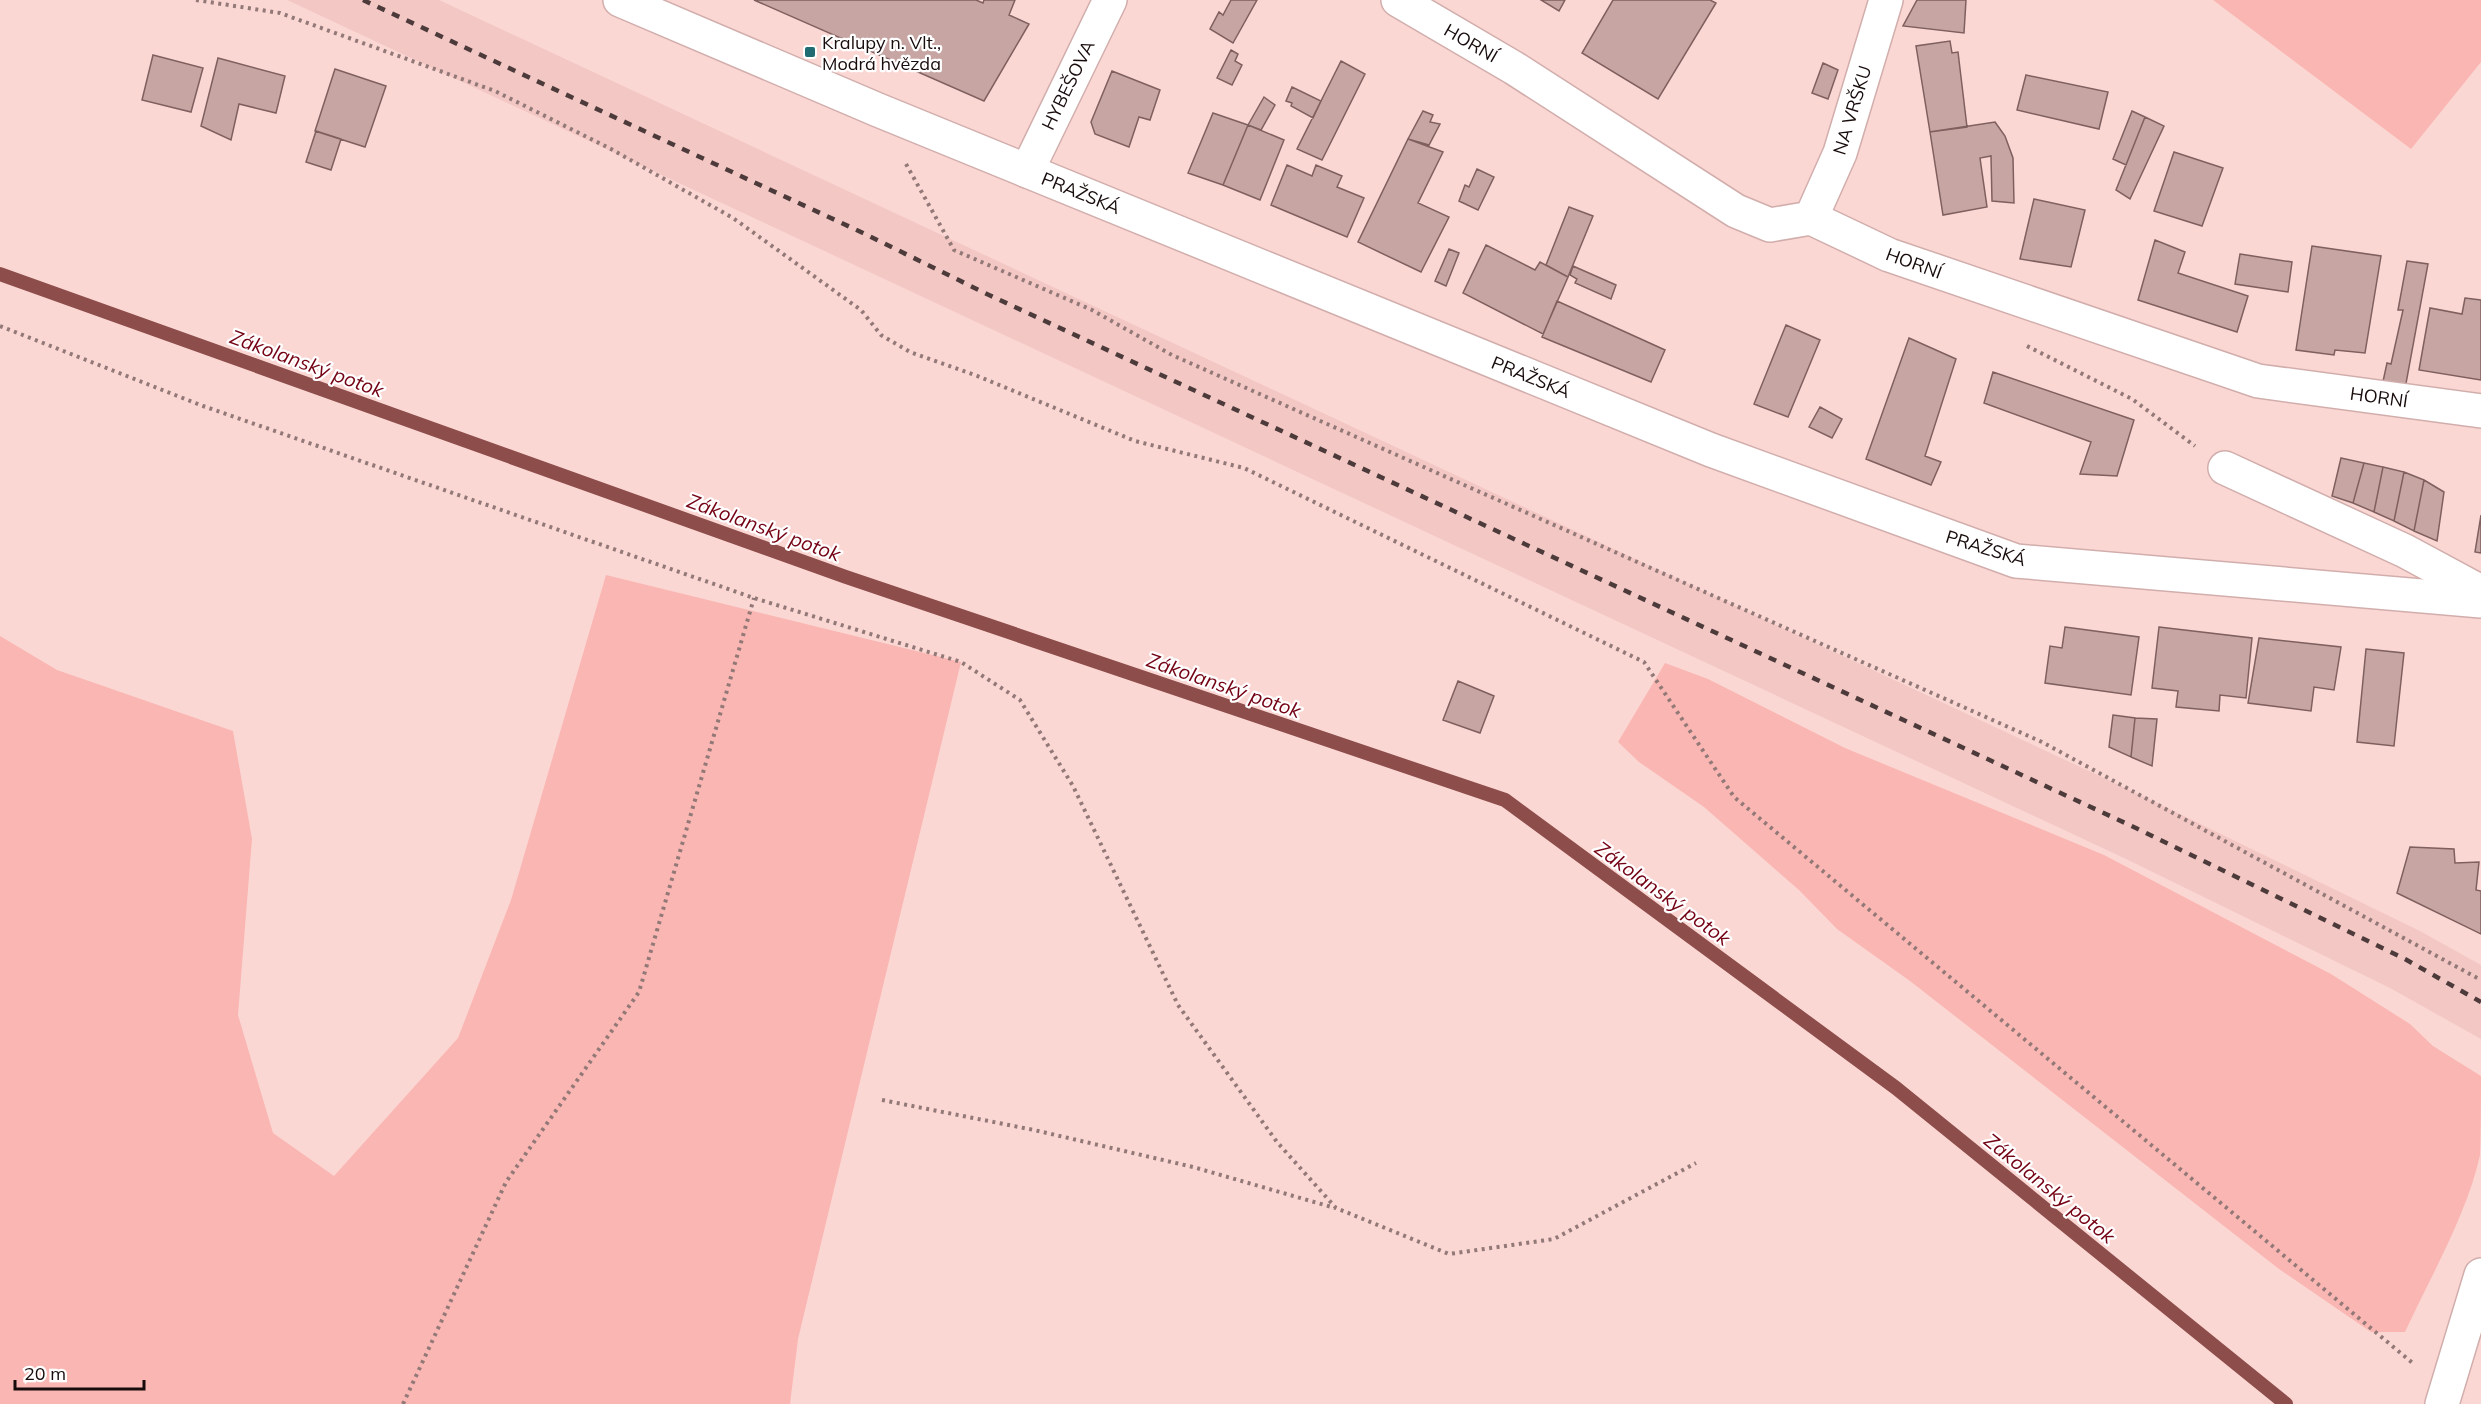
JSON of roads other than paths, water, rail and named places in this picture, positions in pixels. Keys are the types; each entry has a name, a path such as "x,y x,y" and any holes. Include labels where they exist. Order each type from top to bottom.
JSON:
{"main road":[{"name":"PRAŽSKÁ","path":"620,0 878,110 1711,450 2016,561 2481,601"},
{"name":"HYBEŠOVA","path":"1027,171 1110,0"},
{"name":"HORNÍ","path":"1398,0 1514,68 1736,211 1770,225 1812,218 1889,255 2258,381 2481,411"},
{"name":"NA VRŠKU","path":"1812,218 1840,153 1886,0"},
{"path":"2225,468 2405,551 2481,592"},
{"path":"2444,1397 2481,1275"}],"waterway":[{"name":"Zákolanský potok","path":"0,274 846,577 1505,800 1896,1088 2286,1404"}],"railway":[{"path":"363,0 863,233 989,295 2138,829 2405,959 2481,1002"}],"place":[{"name":"Kralupy n. Vlt., Modrá hvězda","path":"810,52"}]}
